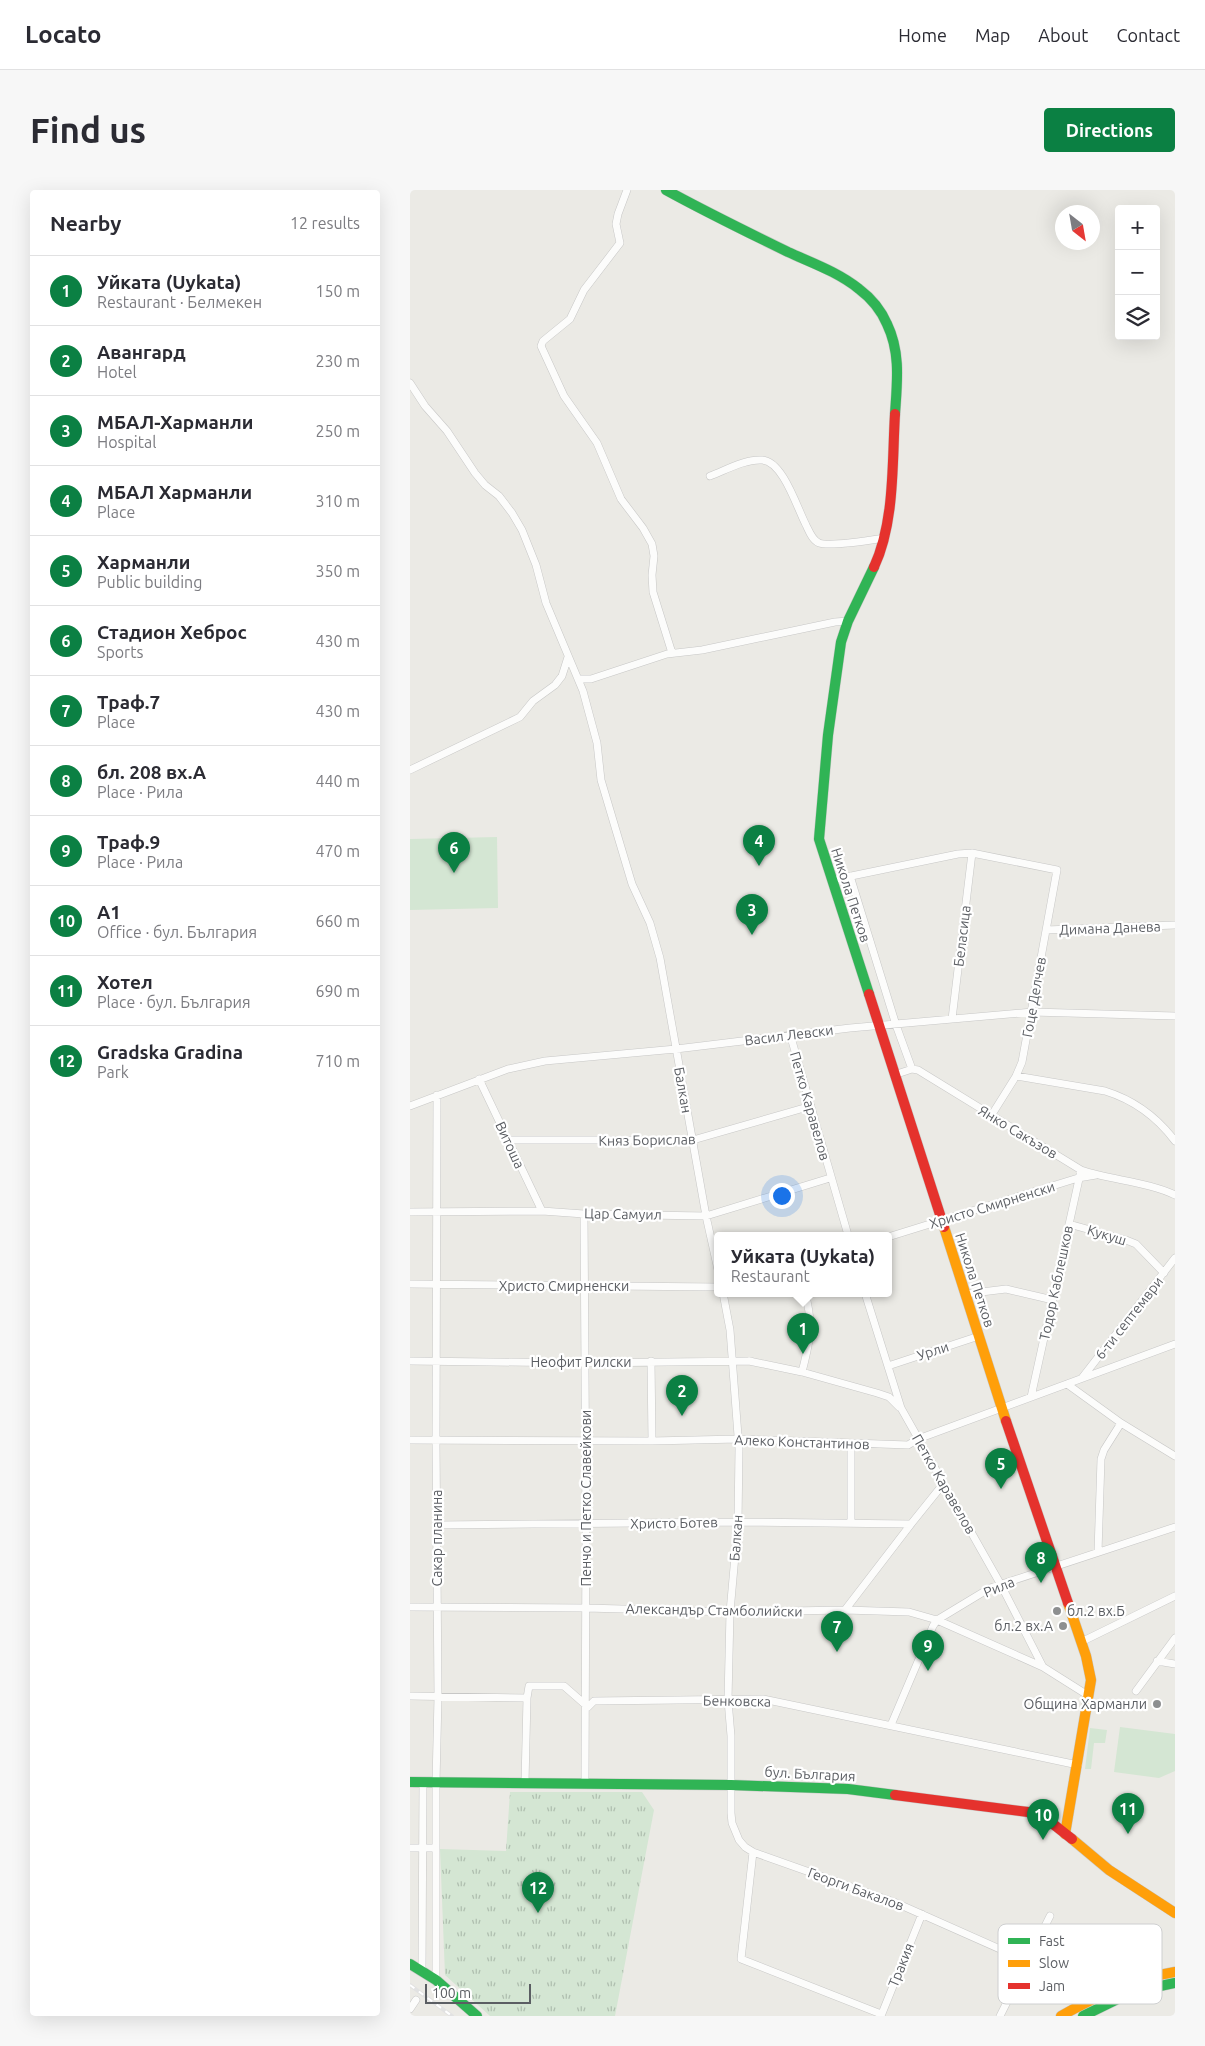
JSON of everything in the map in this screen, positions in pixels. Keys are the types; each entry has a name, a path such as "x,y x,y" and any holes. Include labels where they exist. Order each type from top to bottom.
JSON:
{"street":[{"path":"627,190 616,224 620,243 584,290 570,319 543,341 541,346 564,396 597,443 621,499 643,528 652,544 654,556 653,592 672,653"},
{"name":"Никола Петков","path":"666,190 839,276 860,289 874,303 884,318 897,349 898,366 888,520 880,556 848,621 841,642 828,735 818,839 1002,1408 1057,1567 1091,1680 1065,1834"},
{"name":"Балкан","path":"410,383 447,431 475,473 485,485 499,496 522,530 536,565 546,603 583,691 597,743 601,780 632,884 650,923 660,958 714,1252"},
{"path":"710,476 744,464 763,460 773,464 783,475 803,520 817,542 823,544 842,543 885,538"},
{"path":"578,680 591,679 672,653 702,650 848,621"},
{"path":"410,770 520,717 533,701 555,685 562,676 568,657"},
{"path":"832,880 942,856 972,853"},
{"name":"Гоце Делчев","path":"972,853 1057,870 1028,1036 1016,1076 991,1116"},
{"name":"Беласица","path":"952,1019 972,853"},
{"path":"850,876 896,1025 912,1069 894,1075"},
{"name":"Димана Данева","path":"1046,930 1175,925"},
{"name":"Васил Левски","path":"410,1106 508,1069 545,1061 676,1049 790,1034 1032,1012 1175,1016"},
{"name":"Петко Каравелов","path":"790,1034 847,1232"},
{"name":"Янко Сакъзов","path":"912,1069 918,1070 1081,1170 1167,1192 1175,1196"},
{"path":"1016,1076 1117,1094 1144,1110 1175,1141"},
{"name":"Витоша","path":"479,1079 542,1211"},
{"name":"Сакар планина","path":"436,1980 438,1095"},
{"name":"Княз Борислав","path":"508,1140 693,1140 810,1106"},
{"name":"Тодор Каблешков","path":"1031,1397 1081,1170"},
{"name":"Христо Смирненски","path":"892,1236 1078,1178 1096,1175"},
{"name":"Цар Самуил","path":"410,1212 542,1211 584,1214 706,1216 830,1178"},
{"path":"1167,1192 1175,1186"},
{"name":"Пенчо и Петко Славейкови","path":"584,1214 583,1286 586,1440 585,1783"},
{"name":"Кукуш","path":"1069,1224 1136,1244 1164,1272"},
{"name":"6-ти септември","path":"1082,1378 1175,1258"},
{"name":"Христо Смирненски","path":"410,1284 714,1286"},
{"path":"966,1294 1006,1290 1053,1300"},
{"name":"Балкан","path":"724,1297 730,1330 739,1449 738,1522 730,1612 728,1700 731,1736 731,1785"},
{"path":"802,1372 810,1340 811,1322 806,1297"},
{"name":"Петко Каравелов","path":"866,1297 901,1408 1001,1585 1044,1667"},
{"name":"Урли","path":"888,1366 979,1336"},
{"name":"Алеко Константинов","path":"410,1440 652,1441 738,1439 908,1445 918,1439 1175,1344"},
{"name":"Неофит Рилски","path":"410,1361 585,1363 732,1359 751,1361 802,1372 877,1393 889,1397 901,1408"},
{"path":"651,1361 652,1441"},
{"path":"1067,1384 1121,1423 1175,1456"},
{"path":"1098,1552 1101,1459 1104,1450 1121,1423"},
{"path":"851,1522 852,1444"},
{"path":"846,1610 944,1483"},
{"name":"Христо Ботев","path":"438,1525 738,1522 911,1524"},
{"name":"Рила","path":"891,1725 929,1634 938,1620 990,1588 1175,1527"},
{"path":"1081,1642 1175,1596"},
{"name":"Александър Стамболийски","path":"410,1607 586,1608 730,1612 846,1610 908,1612 938,1620 1044,1667 1089,1696"},
{"path":"1136,1691 1175,1638"},
{"path":"1157,1661 1175,1664"},
{"path":"525,1783 527,1698 529,1686 564,1686 585,1706"},
{"path":"410,1696 527,1698"},
{"name":"Бенковска","path":"585,1706 588,1707 594,1701 762,1699 1078,1765"},
{"name":"бул. България","path":"410,1782 731,1785 860,1790 1028,1812 1041,1815 1105,1866 1175,1913"},
{"path":"422,1971 423,1782"},
{"name":"Георги Бакалов","path":"731,1785 731,1812 734,1832 745,1847 753,1852 894,1902 998,1948"},
{"path":"410,1848 435,1848"},
{"path":"753,1852 741,1959 881,2015"},
{"name":"Тракия","path":"881,2015 922,1914"},
{"path":"1046,1924 1050,1916"},
{"path":"410,1964 436,1980 477,2016"},
{"path":"1162,1974 1175,1972"},
{"path":"1162,1986 1175,1983"},
{"path":"410,2009 416,2000"},
{"path":"1000,2016 1006,2004"},
{"path":"1061,2016 1082,2004"},
{"path":"1083,2016 1108,2004"}],"green space":[{"path":"497,837 498,908 410,910 410,839"},
{"path":"1120,1727 1175,1734 1175,1771 1159,1778 1114,1772"},
{"path":"1090,1728 1107,1730 1105,1743 1094,1743 1091,1769 1085,1769"},
{"path":"510,1792 642,1792 654,1810 615,2016 490,2016 445,1975 440,1849 506,1851"}],"railway":[{"path":"410,1985 452,2016"}],"traffic: fast":[{"path":"666,190 757,237 834,273 868,296 885,319 894,346 897,368 895,414"},
{"path":"869,994 819,839 828,735 841,642 848,621 874,567"},
{"path":"410,1782 731,1785 848,1789 895,1795"},
{"path":"410,1964 436,1980 477,2016"},
{"path":"1162,1986 1175,1983"},
{"path":"1083,2016 1108,2004"}],"traffic: slow":[{"path":"944,1227 1006,1421"},
{"path":"1065,1834 1091,1680 1086,1656 1068,1603"},
{"path":"1072,1839 1109,1870 1175,1913"},
{"path":"1162,1975 1175,1972"},
{"path":"1061,2016 1083,2004"}],"traffic: jam":[{"path":"874,567 881,550 889,512 893,472 895,414"},
{"path":"869,994 944,1227"},
{"path":"1006,1421 1068,1603"},
{"path":"895,1795 1028,1812 1048,1820 1072,1839"}],"place":[{"name":"МБАЛ Харманли","path":"759,866"},
{"name":"Стадион Хеброс","path":"454,873"},
{"name":"МБАЛ-Харманли","path":"752,935"},
{"name":"Уйката (Uykata)","path":"803,1354"},
{"name":"Авангард","path":"682,1416"},
{"name":"Харманли","path":"1001,1489"},
{"name":"бл. 208 вх.А","path":"1041,1583"},
{"name":"бл.2 вх.Б","path":"1057,1611"},
{"name":"бл.2 вх.А","path":"1063,1626"},
{"name":"Траф.7","path":"837,1652"},
{"name":"Траф.9","path":"928,1671"},
{"name":"Община Харманли","path":"1157,1704"},
{"name":"Хотел","path":"1128,1834"},
{"name":"A1","path":"1043,1840"},
{"name":"Gradska Gradina","path":"538,1913"}]}
